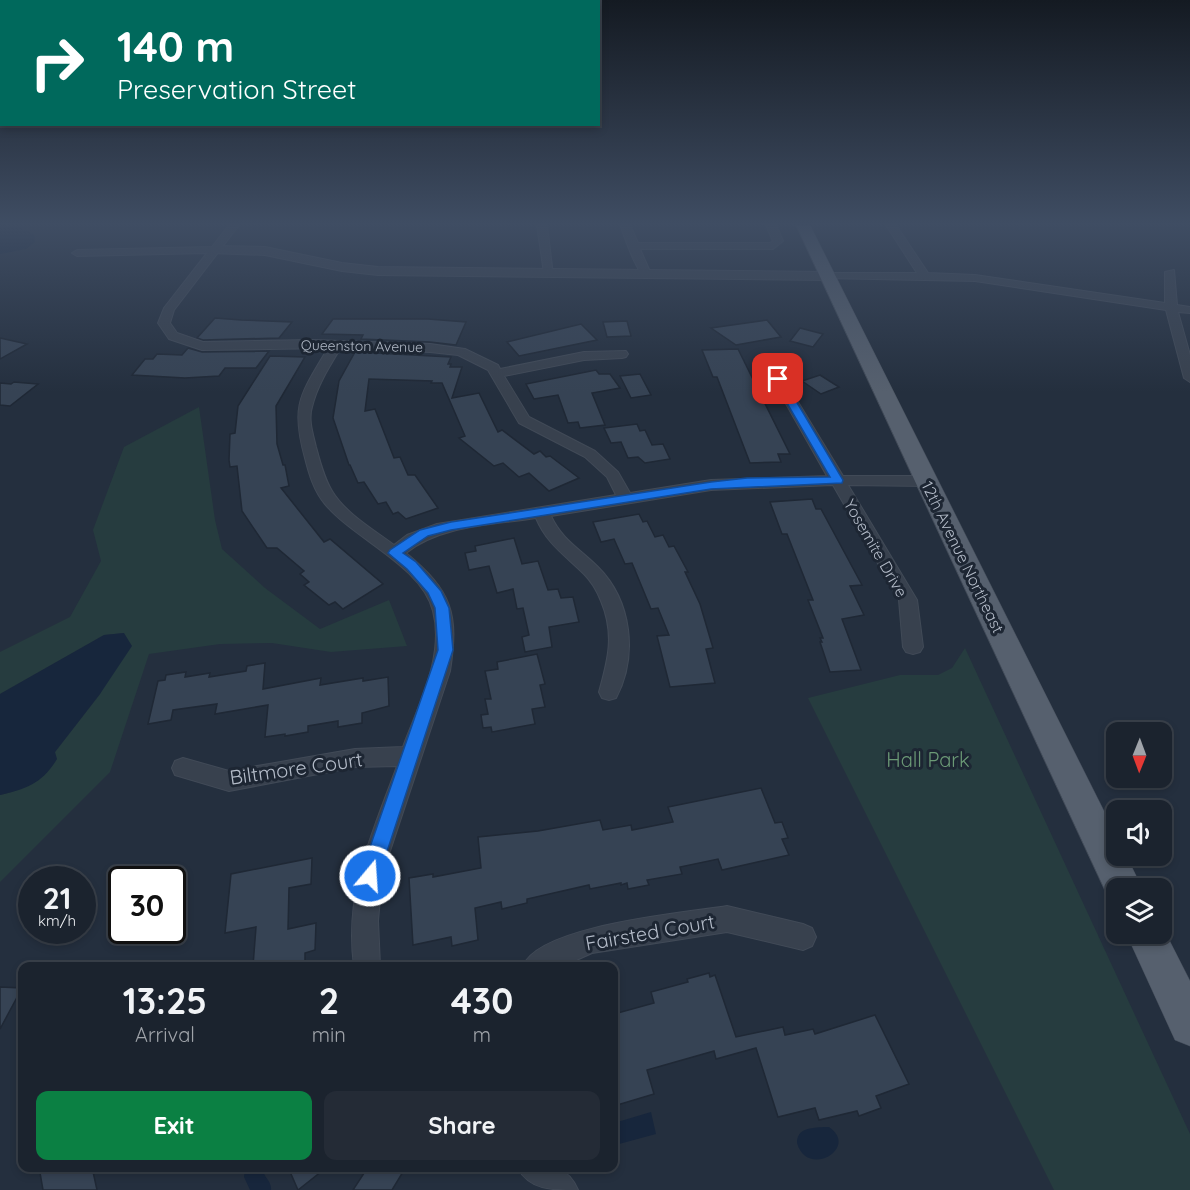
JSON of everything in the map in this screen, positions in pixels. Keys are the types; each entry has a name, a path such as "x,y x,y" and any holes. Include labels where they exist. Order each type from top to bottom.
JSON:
{"main road":[{"name":"12th Avenue Northeast","path":"829,281 1119,878"},
{"path":"1150,944 1190,1025"}],"street":[{"name":"Queenston Avenue","path":"191,281 168,310 164,322 173,336 202,346 336,345 447,349 483,361 497,374 516,410 524,420 590,454 613,475 625,498"},
{"path":"998,281 1190,310"},
{"path":"1170,281 1171,307 1190,378"},
{"path":"336,345 304,408 304,429 314,466 330,500 359,526 411,566 434,591 442,608 446,641 440,670 370,876 365,906 364,947 366,962"},
{"path":"497,374 584,356 622,354"},
{"name":"Yosemite Drive","path":"779,358 778,379 908,600 914,647"},
{"path":"395,553 413,539 437,529 625,498 747,482 926,481"},
{"path":"541,512 550,535 564,550 591,570 607,589 621,645 609,692"},
{"name":"Biltmore Court","path":"183,768 230,781 355,758 410,756"},
{"name":"Fairsted Court","path":"544,962 570,948 592,940 727,919 803,937"},
{"path":"539,1172 562,1190"}],"green space":[{"path":"199,407 215,520 222,549 265,588 320,629 389,600 407,646 331,652 272,643 220,644 149,654 110,772 0,882 0,795 12,792 55,752 100,694 124,633 104,635 0,694 0,652 70,617 101,561 93,530 124,447"},
{"name":"Hall Park","path":"965,648 1190,1134 1190,1190 1054,1190 808,698 900,675 938,675 952,668"}],"water":[{"path":"124,633 132,646 100,694 55,752 57,759 52,767 33,784 0,795 0,694 104,635"},
{"path":"651,1112 656,1134 619,1144 618,1122"},
{"path":"829,1127 837,1135 838,1143 835,1151 820,1159 811,1159 803,1154 797,1143 799,1134 814,1128"},
{"path":"244,1172 264,1172 271,1190 250,1190 244,1177"}],"building":[{"path":"215,318 292,322 279,338 203,340 197,338"},
{"path":"333,319 428,319 466,322 456,345 361,339 363,335 322,334"},
{"path":"767,320 781,337 736,345 711,328"},
{"path":"627,321 631,336 607,337 603,322"},
{"path":"581,324 597,340 519,356 507,342"},
{"path":"800,328 823,334 813,347 790,341"},
{"path":"0,338 27,344 0,359"},
{"path":"188,348 202,352 269,351 256,368 225,368 219,376 185,378 132,375 145,359 153,359 157,354 182,355"},
{"path":"738,349 790,454 778,454 781,462 750,463 717,377 713,377 702,350"},
{"path":"355,352 451,357 448,364 451,364 450,367 462,367 452,398 479,393 498,432 502,430 534,454 540,451 546,457 550,456 579,478 549,491 529,473 519,477 503,463 494,466 459,438 465,436 442,383 369,379 365,411 375,409 394,458 400,457 408,475 415,475 438,508 406,519 398,512 393,514 386,502 378,504 364,482 358,483 349,465 333,418 339,381"},
{"path":"270,356 305,357 276,406 277,444 283,465 285,465 289,486 281,488 324,542 330,539 383,584 343,609 335,602 329,605 304,585 309,582 300,574 304,571 277,548 267,548 242,511 237,466 230,467 230,434 235,433 238,406"},
{"path":"596,370 599,374 610,374 620,388 592,393 605,425 580,428 578,422 568,423 558,395 534,399 526,384"},
{"path":"640,374 651,395 631,398 620,376"},
{"path":"820,375 839,387 821,394 802,381"},
{"path":"0,383 38,384 10,406 0,405"},
{"path":"637,424 640,431 645,430 652,445 663,444 670,459 645,463 638,457 628,458 621,442 611,443 604,428"},
{"path":"812,499 816,509 821,509 862,585 850,586 864,615 842,619 861,670 830,672 820,642 822,642 820,638 823,638 808,600 813,600 787,534 782,534 770,502"},
{"path":"639,514 643,522 647,521 655,537 663,535 669,547 674,546 688,572 685,572 700,604 713,648 706,649 715,683 670,687 657,636 669,635 658,608 651,609 632,563 625,564 614,539 601,542 593,522"},
{"path":"514,538 522,564 538,561 548,590 558,589 561,598 573,597 579,622 549,627 552,647 525,652 522,637 529,635 523,608 517,609 513,589 497,593 489,566 469,570 465,553 476,551 475,546"},
{"path":"537,654 545,684 540,685 545,707 532,709 535,724 492,732 491,727 483,728 481,715 488,714 485,699 491,699 485,671 498,669 497,662"},
{"path":"265,663 263,689 321,678 320,685 363,678 363,681 388,677 389,706 362,713 362,723 338,727 338,721 308,726 308,732 285,736 285,734 265,737 268,705 215,714 217,704 173,710 171,720 148,724 158,681 165,680 166,675 186,672 185,677 210,673 209,677 246,671 247,666"},
{"path":"761,788 775,823 782,822 788,838 782,839 789,855 722,870 718,859 680,867 682,874 647,880 649,885 628,889 627,883 621,885 621,883 590,889 589,885 527,899 527,903 502,909 501,902 475,908 478,940 452,946 451,937 413,945 409,878 433,874 433,877 481,868 478,837 538,831 600,820 603,830 631,825 632,830 673,822 668,807"},
{"path":"312,858 311,884 289,888 288,929 316,923 315,950 305,953 305,962 253,962 256,927 225,933 231,874"},
{"path":"709,973 710,977 715,975 736,1037 783,1027 785,1035 813,1029 815,1034 875,1015 909,1084 876,1096 881,1108 859,1116 857,1111 819,1120 815,1108 778,1117 756,1048 716,1059 714,1051 647,1070 654,1094 618,1105 618,1013 654,1003 651,992 688,982 687,979"},
{"path":"0,987 18,988 18,995 0,1029"},
{"path":"40,1172 93,1172 97,1190 43,1190"},
{"path":"290,1172 321,1172 298,1190"},
{"path":"365,1172 403,1172 392,1190 353,1190"}],"route":[{"path":"370,876 446,650 442,608 434,591 426,580 395,553 424,533 451,526 711,485 837,480 778,379"}]}
